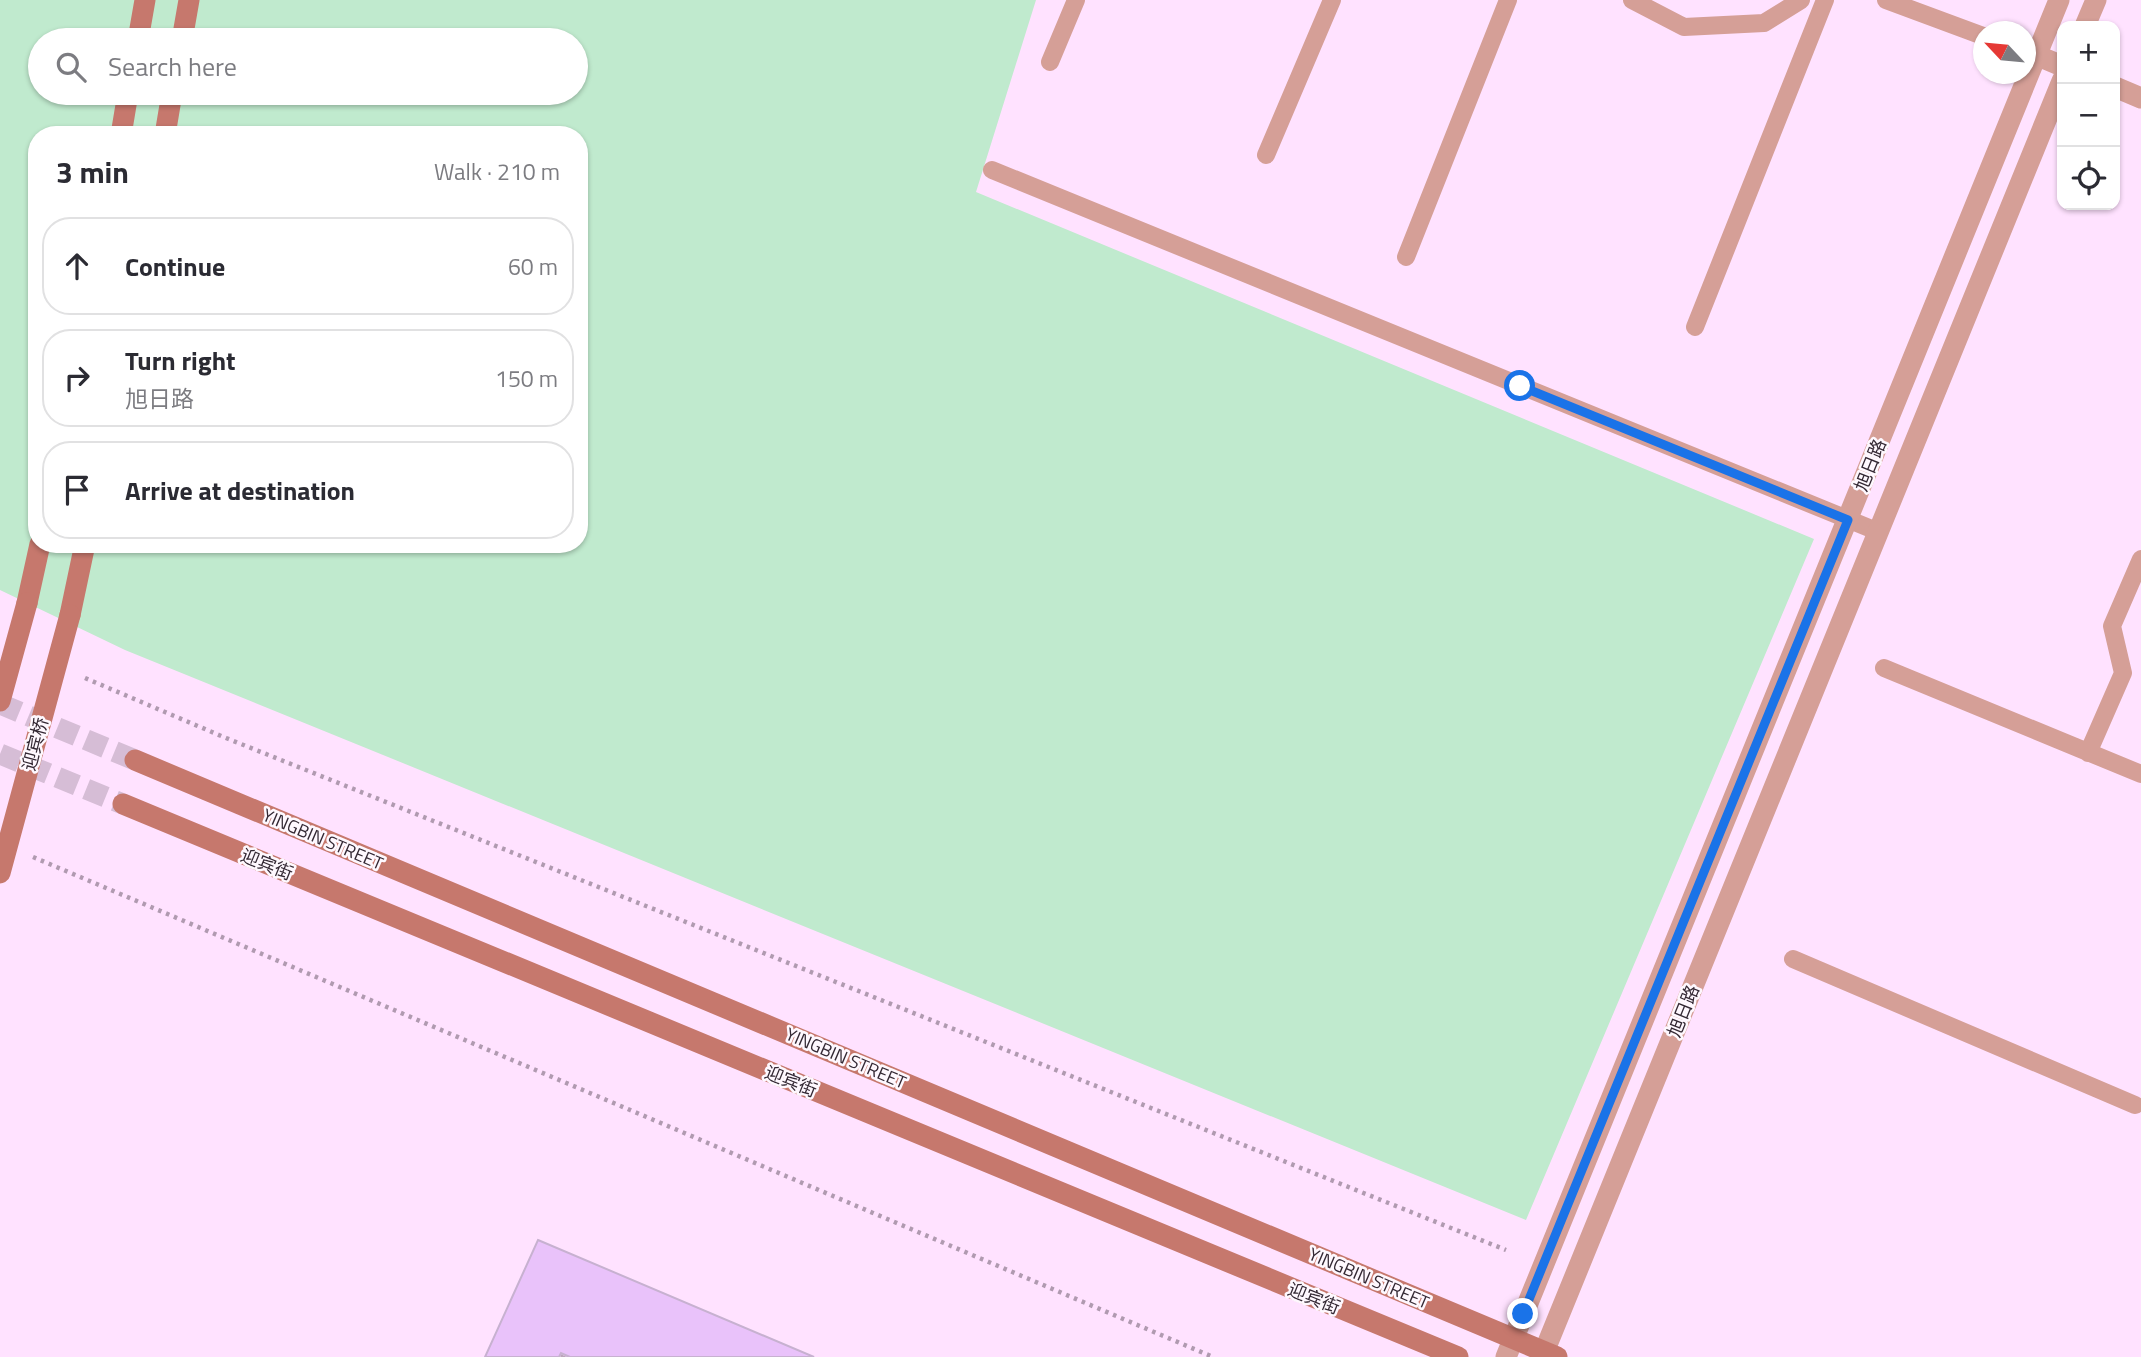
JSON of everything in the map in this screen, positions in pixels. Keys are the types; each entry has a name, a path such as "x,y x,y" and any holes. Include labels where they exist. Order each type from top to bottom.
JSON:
{"main road":[{"path":"140,28 145,0"},
{"path":"184,28 189,0"},
{"path":"122,126 126,105"},
{"path":"166,126 170,105"},
{"path":"0,701 38,553"},
{"name":"迎宾桥","path":"0,873 70,615 83,553"},
{"name":"YINGBIN STREET","path":"135,760 1509,1348 1548,1355"},
{"name":"迎宾街","path":"123,804 1458,1357"}],"street":[{"name":"旭日路","path":"2036,44 2059,0"},
{"path":"2087,21 2096,0"},
{"path":"2036,55 2057,64"},
{"name":"旭日路","path":"1509,1348 1848,520 2019,84"},
{"name":"旭日路","path":"1548,1355 2061,84"},
{"path":"2120,89 2141,98"}],"lane":[{"path":"1050,62 1076,0"},
{"path":"1266,156 1332,0"},
{"path":"1406,257 1508,0"},
{"path":"1632,0 1684,27 1764,23 1801,0"},
{"path":"1695,327 1825,0"},
{"path":"1886,0 1973,32"},
{"path":"992,170 1879,532"},
{"path":"2088,753 2123,673 2112,626 2141,559"},
{"path":"1884,668 2141,774"},
{"path":"1793,959 2139,1101"}],"path":[{"path":"75,674 239,743 1506,1250"},
{"path":"26,854 1213,1357"}],"green space":[{"path":"0,0 1036,0 976,192 1814,539 1526,1220 125,650 0,590"}],"building":[{"path":"538,1240 814,1357 570,1357 561,1353 559,1357 485,1357"}],"tunnel":[{"path":"0,704 135,760"},
{"path":"0,754 123,804"}],"route":[{"path":"1520,386 1848,520 1523,1314"}]}
